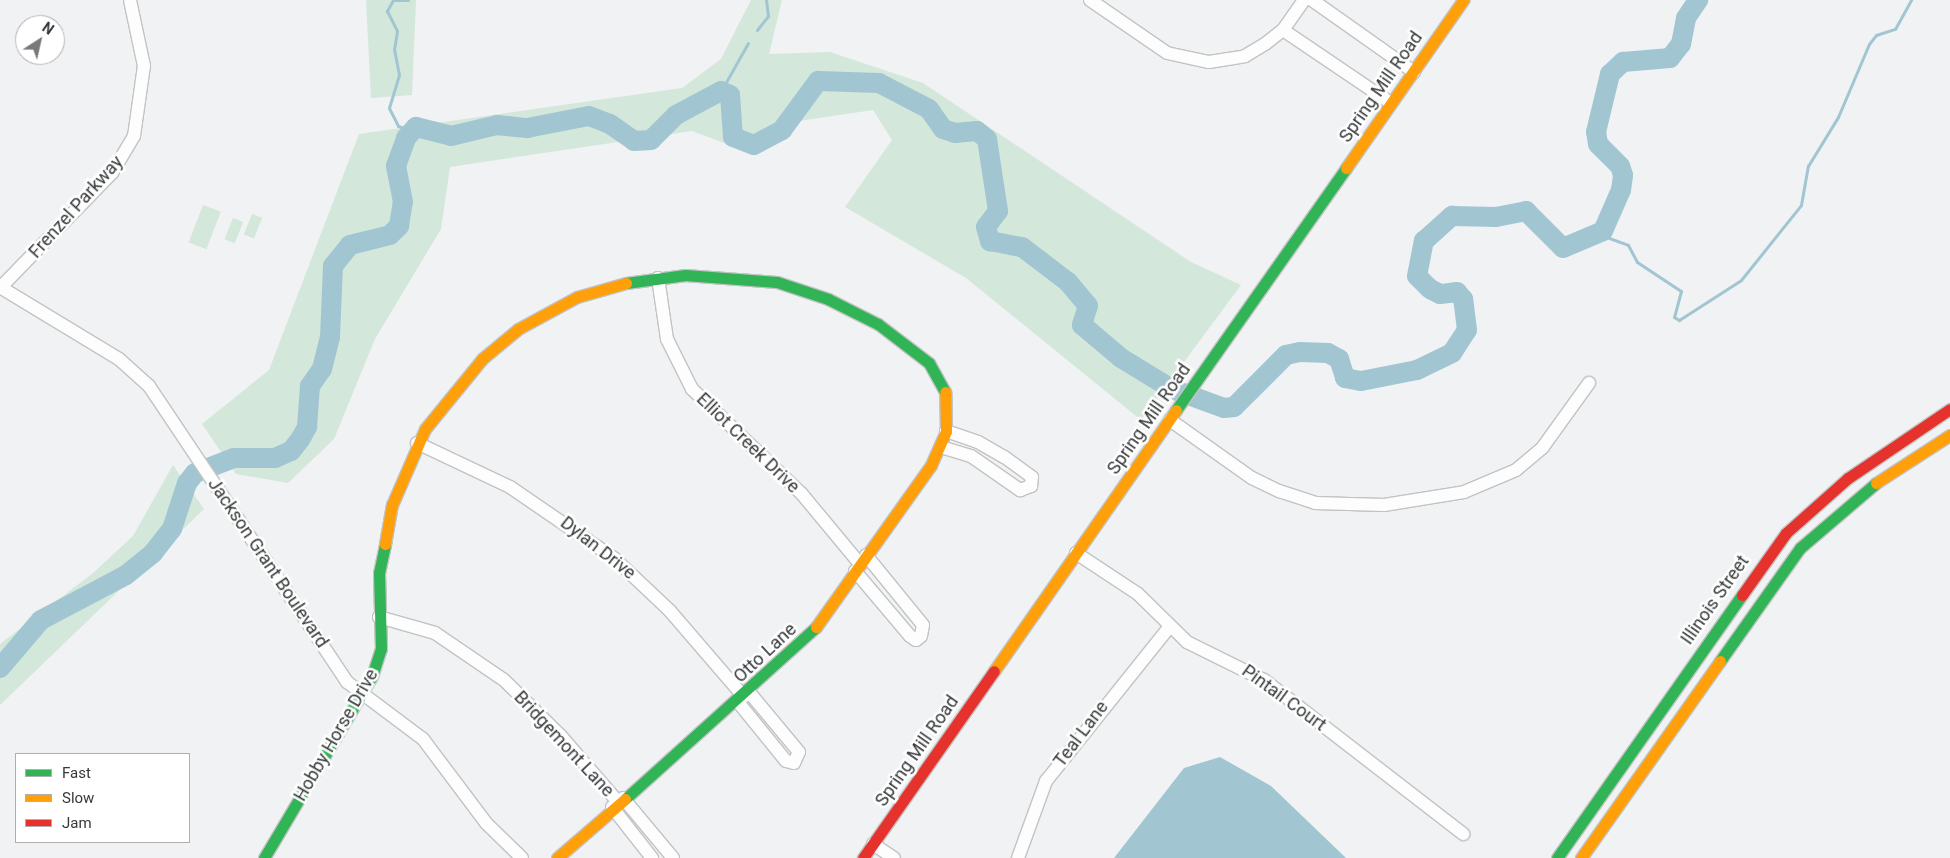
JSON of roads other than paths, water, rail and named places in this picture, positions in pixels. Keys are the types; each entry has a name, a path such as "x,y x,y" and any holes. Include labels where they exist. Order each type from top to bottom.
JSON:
{"street":[{"name":"Frenzel Parkway","path":"0,287 112,173 134,136 144,66 130,0"},
{"path":"1090,0 1167,53 1188,60 1228,61 1245,56 1283,30 1304,0"},
{"path":"1312,0 1414,72"},
{"name":"Spring Mill Road","path":"863,858 1463,0"},
{"path":"1283,30 1390,103"},
{"name":"Hobby Horse Drive","path":"264,858 362,697 381,649 379,617 387,524 417,443 459,383 518,329 585,294 611,285 658,278 709,274 777,282 865,316 929,363 945,390 946,432"},
{"name":"Elliot Creek Drive","path":"658,278 667,339 692,389 801,493 860,564 910,636 916,640 922,636 923,625 860,564"},
{"name":"Jackson Grant Boulevard","path":"0,287 119,359 149,386 347,682 362,697 423,739 486,823 522,858"},
{"path":"1170,420 1252,478 1279,491 1315,503 1384,505 1464,492 1516,470 1543,446 1589,383"},
{"name":"Illinois Street","path":"1557,858 1786,533 1848,478 1950,409"},
{"path":"941,447 972,456 1020,490 1031,486 1032,477 1004,457 978,442 946,432"},
{"name":"Otto Lane","path":"558,858 617,802 744,697 807,640 941,447 946,432"},
{"path":"1581,858 1800,548 1850,501 1950,435"},
{"name":"Dylan Drive","path":"417,443 510,487 615,559 670,611 744,697 799,752 794,763 786,761 744,697"},
{"name":"Pintail Court","path":"1076,553 1138,594 1170,626 1201,651 1252,671 1463,834"},
{"name":"Bridgemont Lane","path":"379,617 435,633 504,680 560,735 617,802 673,858"},
{"name":"Teal Lane","path":"1018,858 1046,781 1170,626"},
{"name":"Bridgemont Lane","path":"617,802 652,858"},
{"path":"873,844 894,858"}],"water":[{"path":"1220,757 1271,786 1346,858 1114,858 1184,768"}],"waterway":[{"path":"393,0 387,11 397,31 394,49 399,75 389,108 398,126 411,130"},
{"path":"394,0 408,0"},
{"path":"757,30 768,16 766,0"},
{"path":"0,668 41,620 126,575 153,553 172,529 187,483 195,473 234,458 275,458 291,451 301,438 307,427 310,386 322,369 330,337 333,266 350,245 390,235 399,226 403,202 396,166 406,138 416,127 451,136 497,125 527,128 589,116 610,124 634,141 651,140 676,115 721,91 730,95 733,137 754,145 782,130 818,81 879,83 929,109 943,129 955,133 977,131 987,139 998,211 986,227 990,241 1022,247 1068,282 1088,306 1082,325 1121,358 1172,389 1224,408 1234,407 1286,355 1300,352 1328,353 1339,359 1345,378 1361,381 1417,370 1452,353 1467,330 1463,299 1457,292 1440,294 1430,289 1417,276 1424,241 1452,216 1496,217 1526,211 1563,248 1603,231 1621,190 1623,175 1620,166 1598,144 1596,132 1610,74 1623,62 1670,58 1681,44 1686,18 1698,0"},
{"path":"1598,234 1628,245 1637,262 1681,291 1674,317 1679,320 1741,280 1801,205 1808,166 1838,117 1869,44 1876,35 1895,29 1911,0"},
{"path":"721,91 748,43"}]}
